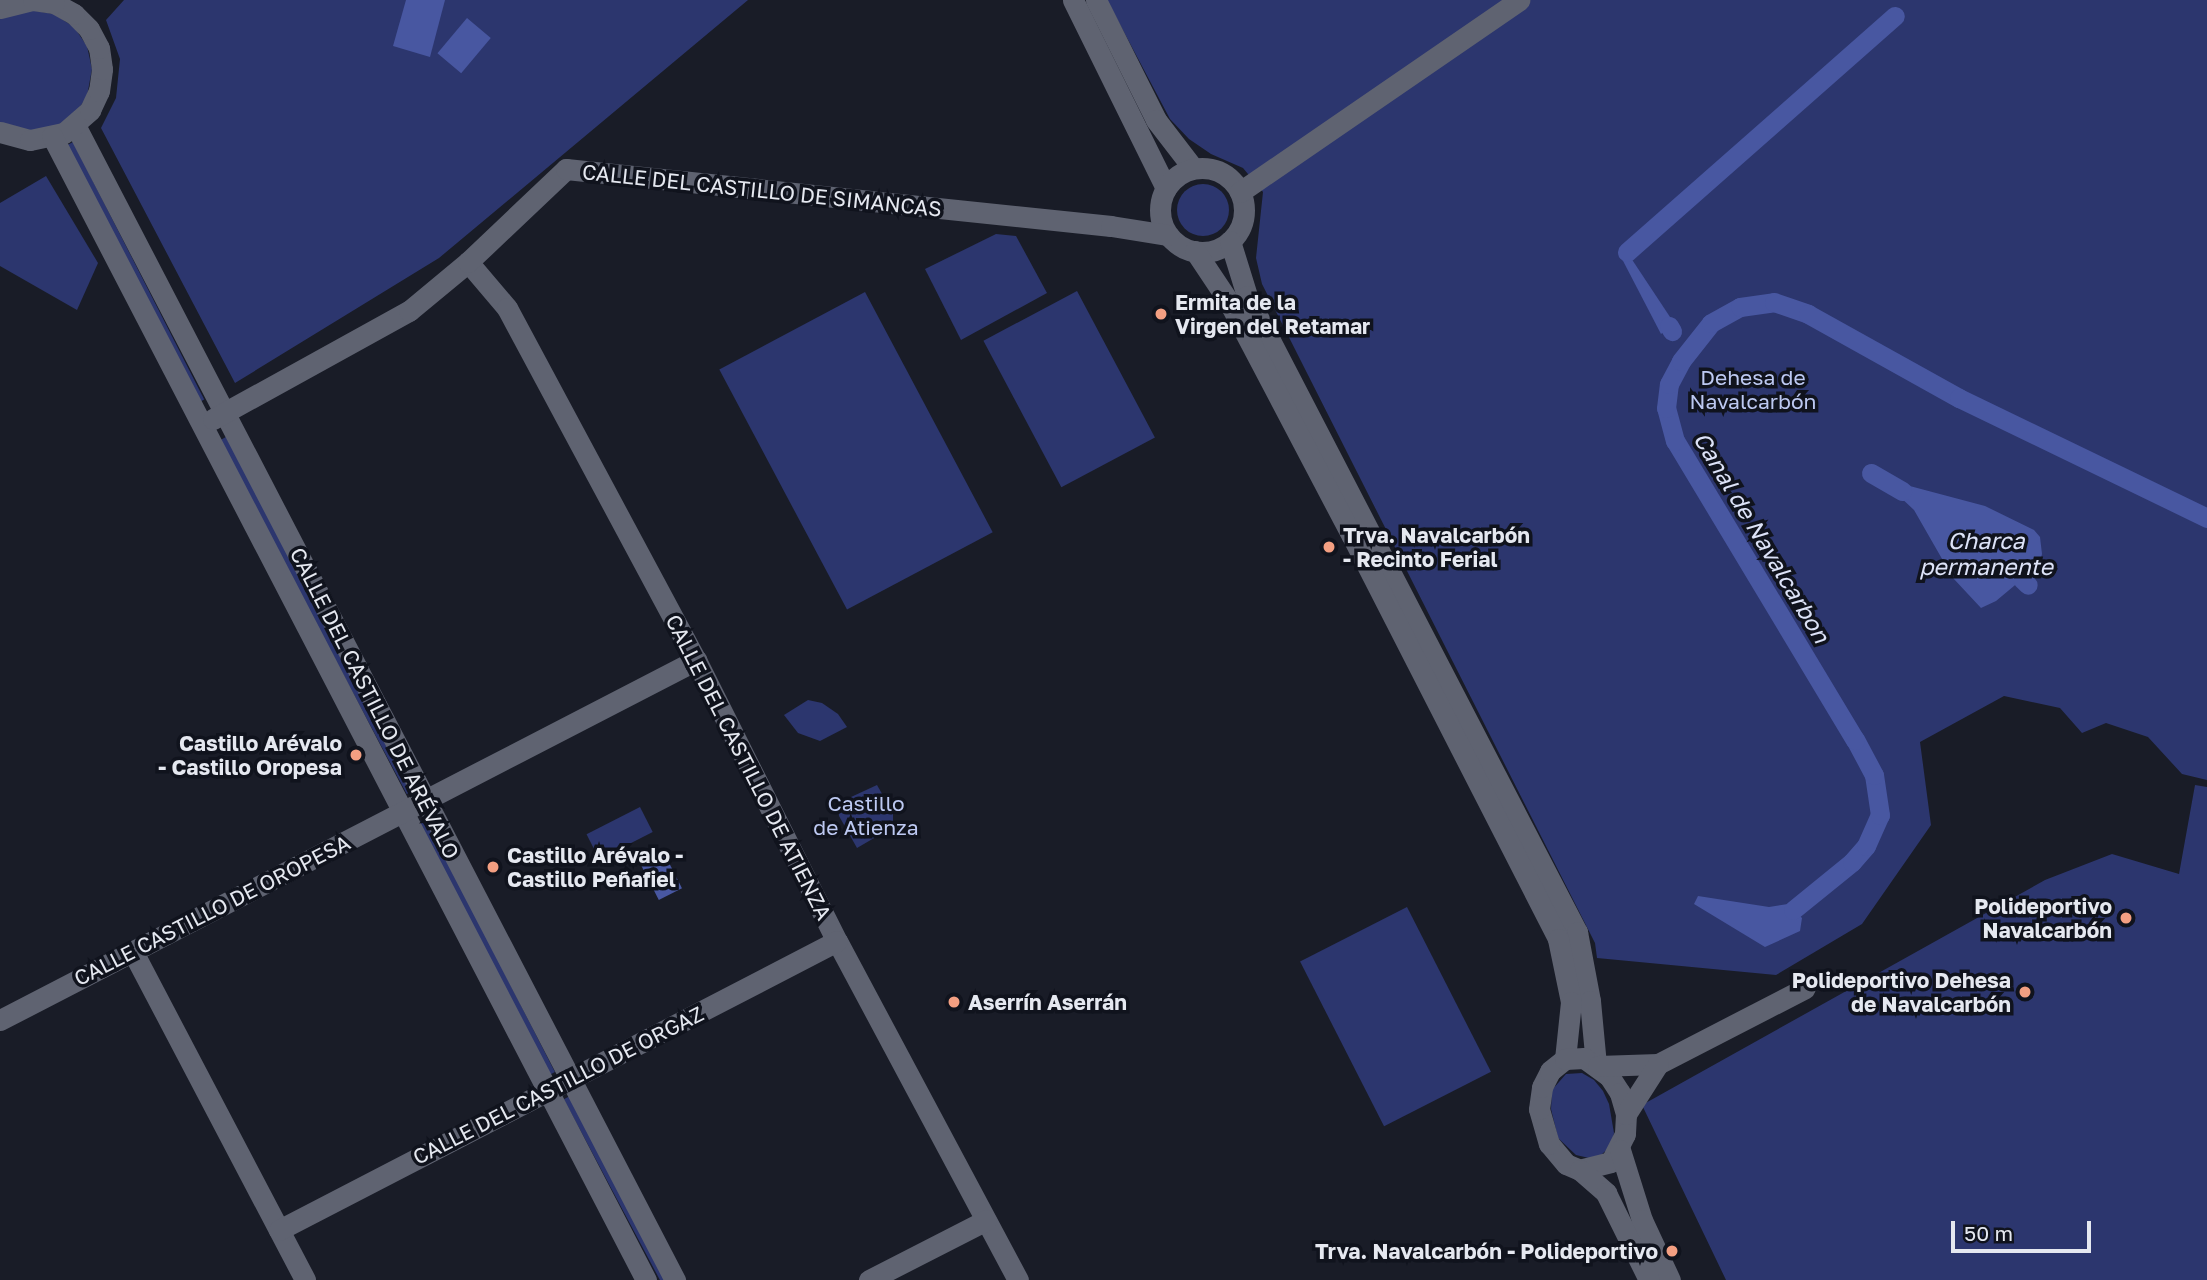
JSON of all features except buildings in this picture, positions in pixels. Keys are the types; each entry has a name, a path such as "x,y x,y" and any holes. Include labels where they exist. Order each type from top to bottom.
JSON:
{"street":[{"path":"0,8 11,3 33,0 79,7 94,38 102,69 99,91 90,110 75,125 52,136 30,141 0,132"},
{"path":"1073,0 1166,188"},
{"path":"1096,0 1156,120 1193,168"},
{"path":"1240,192 1519,0"},
{"name":"CALLE DEL CASTILLO DE ARÉVALO","path":"75,125 675,1280"},
{"name":"CALLE DEL CASTILLO DE ARÉVALO","path":"52,136 646,1280"},
{"path":"1207,167 1221,172 1240,192 1244,218 1230,241 1214,250 1195,251 1185,248 1168,235 1159,210 1166,188 1173,179 1193,168 1207,167"},
{"name":"CALLE DEL CASTILLO DE SIMANCAS","path":"202,424 409,311 468,262 566,169 1111,226 1168,235"},
{"name":"CALLE DEL CASTILLO DE SIMANCAS","path":"1111,226 1141,220 1159,210"},
{"path":"1230,241 1247,296 1577,932 1590,1001 1597,1065"},
{"path":"1195,251 1229,302 1333,499 1558,939 1571,1002 1565,1059"},
{"name":"CALLE DEL CASTILLO DE ATIENZA","path":"468,262 507,308 696,660 837,941 1018,1280"},
{"name":"CALLE CASTILLO DE OROPESA","path":"0,1020 696,660"},
{"name":"CALLE DEL CASTILLO DE ORGAZ","path":"279,1230 837,941"},
{"path":"132,952 305,1280"},
{"path":"1597,1065 1658,1064 1805,988"},
{"path":"1580,1170 1611,1161 1620,1150 1625,1134 1626,1114 1620,1093 1597,1065 1584,1058 1565,1059 1550,1071 1542,1087 1539,1109 1549,1144 1566,1164 1580,1170 1606,1193 1649,1280"},
{"path":"1626,1114 1658,1064"},
{"path":"1620,1150 1642,1220 1671,1280"},
{"path":"869,1280 986,1220"}],"green space":[{"path":"124,0 748,0 439,258 235,383 101,128 116,98 120,59 106,20"},
{"name":"Dehesa de Navalcarbón","path":"1107,0 2207,0 2207,780 2182,774 2148,737 2106,723 2082,733 2060,708 2004,696 1920,742 1931,825 1862,924 1776,975 1597,958 1595,943 1262,284 1256,258 1263,192 1243,168 1211,154 1189,139 1170,119"},
{"path":"30,10 54,14 74,27 87,46 92,69 87,96 80,107 59,125 33,132 0,124 0,18"},
{"path":"73,142 204,400 197,403 66,146"},
{"path":"46,176 98,263 77,310 0,266 0,203"},
{"path":"1203,184 1222,191 1229,210 1222,229 1203,236 1184,229 1177,210 1184,191"},
{"path":"996,234 1016,236 1047,293 961,340 925,269"},
{"path":"1077,291 1155,438 1061,487 983,341"},
{"path":"865,292 993,532 847,610 719,369"},
{"path":"226,437 414,790 407,794 219,441"},
{"path":"808,700 822,703 838,714 847,727 820,741 798,733 784,715"},
{"name":"Castillo de Atienza","path":"877,785 893,813 893,827 857,848 839,816 838,803"},
{"name":"Polideportivo Dehesa de Navalcarbón","path":"2195,785 2207,787 2207,1280 1726,1280 1642,1105 2045,880 2112,854 2179,874"},
{"path":"640,807 653,832 599,859 587,834"},
{"path":"426,819 555,1072 547,1076 418,823"},
{"path":"1407,907 1491,1072 1384,1126 1300,961"},
{"path":"1582,1073 1594,1080 1603,1091 1609,1104 1614,1133 1611,1146 1601,1155 1589,1158 1576,1155 1558,1138 1551,1109 1552,1090 1566,1074"},
{"path":"570,1096 668,1280 660,1280 564,1099"}],"water":[{"path":"406,0 445,0 430,57 393,46"},
{"path":"467,18 491,38 461,73 437,53"},
{"path":"1627,252 1674,323 1661,334 1621,257"},
{"name":"Charca permanente","path":"1906,485 1985,506 2034,530 2040,537 2042,554 2039,565 1996,601 1981,608 1953,578 1914,510 1898,495"},
{"path":"662,849 682,888 659,900 639,861"},
{"path":"1698,896 1769,907 1788,904 1802,918 1800,931 1765,947 1694,904"}],"waterway":[{"path":"1627,252 1895,16"},
{"name":"Canal de Navalcarbon","path":"1793,910 1852,862 1866,846 1880,815 1874,775 1855,740 1675,441 1666,408 1669,384 1681,361 1711,323 1740,307 1774,302 1808,314 1959,398 2207,518"},
{"path":"1669,326 1672,331"},
{"path":"1871,473 1902,491"},
{"path":"2022,579 2028,585"}],"place":[{"name":"Ermita de la Virgen del Retamar","path":"1161,314"},
{"name":"Trva. Navalcarbón - Recinto Ferial","path":"1329,547"},
{"name":"Castillo Arévalo - Castillo Oropesa","path":"356,755"},
{"name":"Castillo Arévalo - Castillo Peñafiel","path":"493,867"},
{"name":"Polideportivo Navalcarbón","path":"2126,918"},
{"name":"Polideportivo Dehesa de Navalcarbón","path":"2025,992"},
{"name":"Aserrín Aserrán","path":"954,1002"},
{"name":"Trva. Navalcarbón - Polideportivo","path":"1672,1251"}]}
